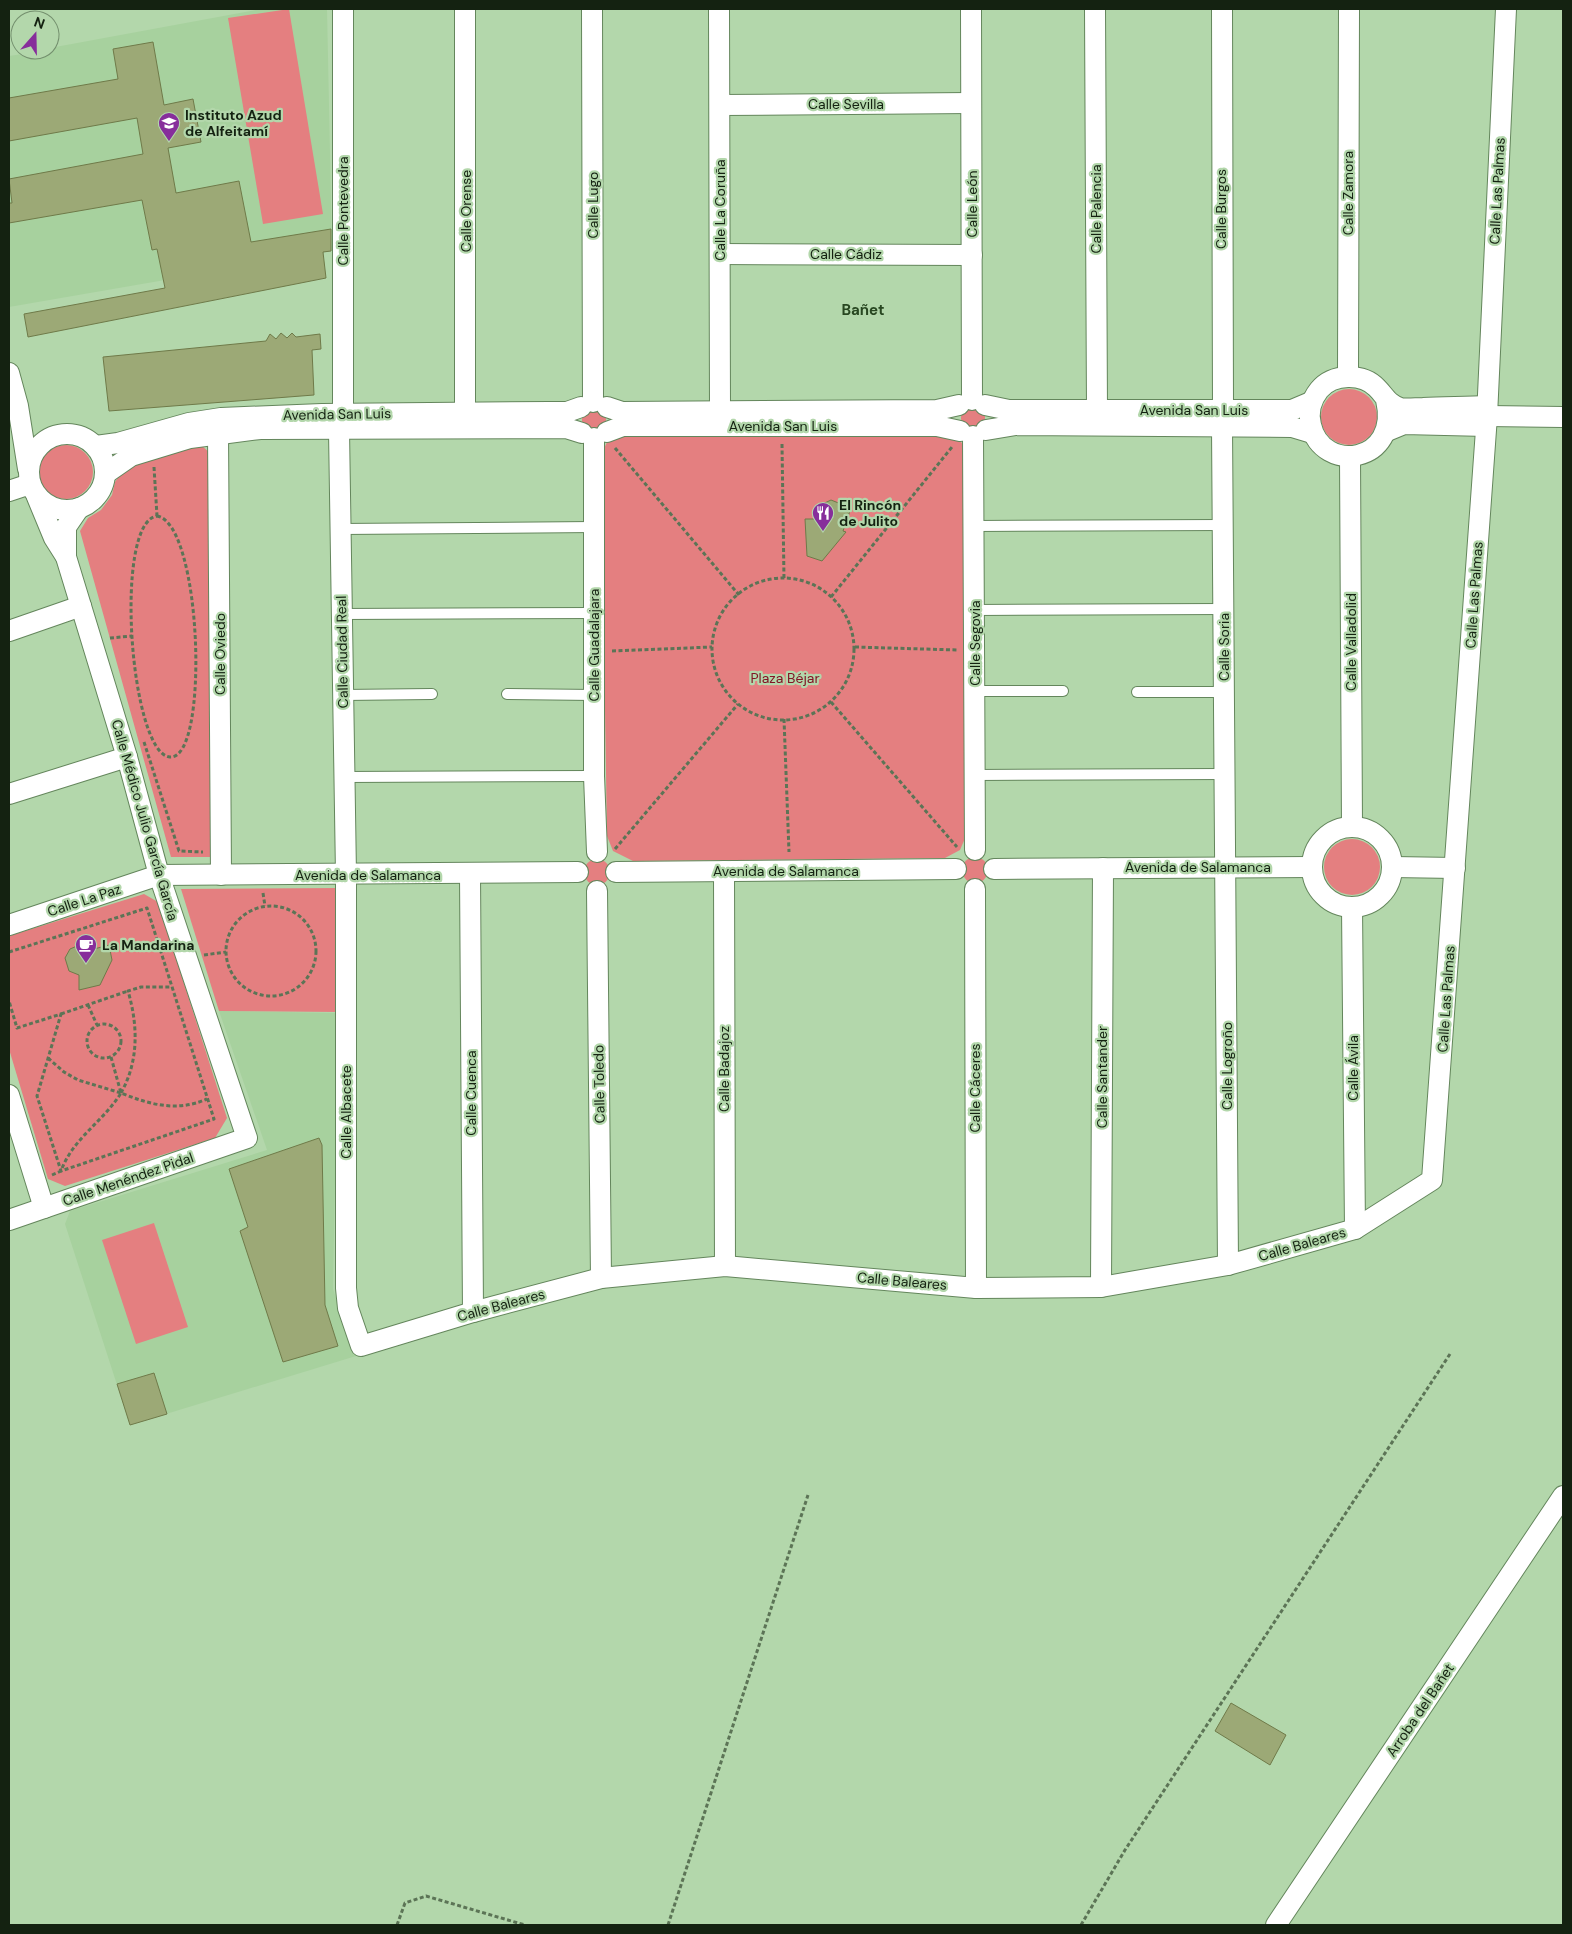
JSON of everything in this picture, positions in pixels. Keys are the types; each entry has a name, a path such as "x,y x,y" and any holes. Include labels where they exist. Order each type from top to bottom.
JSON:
{"street":[{"name":"Calle Pontevedra","path":"341,421 342,9"},
{"name":"Calle Orense","path":"465,9 465,413"},
{"name":"Calle Lugo","path":"592,9 594,405"},
{"name":"Calle La Coruña","path":"720,9 720,411"},
{"name":"Calle León","path":"971,9 972,403"},
{"name":"Calle Palencia","path":"1095,9 1097,410"},
{"name":"Calle Burgos","path":"1222,9 1223,418"},
{"name":"Calle Zamora","path":"1348,376 1349,9"},
{"name":"Calle Las Palmas","path":"1432,1180 1456,868 1487,416 1506,9"},
{"name":"Calle Sevilla","path":"720,105 972,103"},
{"name":"Calle Cádiz","path":"720,254 972,254"},
{"path":"1348,376 1364,379 1377,387 1386,400 1390,416 1387,431 1379,444 1366,453 1350,457 1335,454 1322,446 1312,433 1309,418 1311,402 1320,389 1333,380 1348,376"},
{"name":"Calle Médico Julio García García","path":"12,390 33,429 54,435"},
{"name":"Calle Médico Julio García García","path":"12,390 32,483 54,538 66,558 127,757 159,875 248,1138"},
{"path":"1386,400 1400,408 1487,416 1563,417"},
{"name":"Avenida San Luis","path":"96,446 118,443 189,423 221,418 566,428 597,435 623,426 937,426 971,432 1016,425 1223,418 1292,410 1311,402"},
{"name":"Avenida San Luis","path":"105,474 131,456 190,438 218,433 341,421 465,413 567,412 594,405 622,412 938,410 972,403 1010,410 1097,410 1223,418 1292,427 1312,433"},
{"path":"972,403 991,417 971,432 955,418 972,403"},
{"path":"594,405 612,419 597,435 576,420 594,405"},
{"path":"1387,431 1404,424 1487,416"},
{"name":"Calle Soria","path":"1223,418 1226,867"},
{"name":"Calle Ciudad Real","path":"341,421 340,529 346,875"},
{"name":"Calle Segovia","path":"965,858 975,775 975,526 971,432"},
{"path":"69,433 84,437 96,446 103,459 105,474 101,489 92,501 79,508 64,510 49,506 32,483 32,455 41,442 54,435 69,433"},
{"name":"Calle Oviedo","path":"218,433 221,875"},
{"name":"Calle Guadalajara","path":"597,435 594,527 594,776 607,860"},
{"name":"Calle Valladolid","path":"1350,457 1352,827"},
{"path":"9,491 32,483"},
{"name":"Calle Médico Julio García García","path":"66,558 66,527 79,508"},
{"path":"9,631 81,606"},
{"path":"9,794 127,757"},
{"path":"1352,827 1368,830 1381,839 1390,852 1392,867 1389,883 1381,896 1368,904 1352,907 1337,904 1324,895 1315,882 1312,867 1315,852 1324,839 1337,830 1352,827"},
{"path":"989,856 994,870 988,883 975,889 961,883 965,858 989,856"},
{"path":"583,858 607,860 610,885 597,891 583,885 578,872 583,858"},
{"name":"Avenida de Salamanca","path":"607,860 724,871 790,870 965,858"},
{"name":"Calle Logroño","path":"1226,867 1228,1265"},
{"name":"Avenida de Salamanca","path":"994,870 1312,867"},
{"path":"1392,867 1456,868"},
{"name":"Calle Santander","path":"1101,1287 1103,868"},
{"name":"Calle Badajoz","path":"724,871 725,1266"},
{"name":"Avenida de Salamanca","path":"159,875 578,872"},
{"name":"Calle Cuenca","path":"470,874 473,1312"},
{"name":"Calle La Paz","path":"9,925 159,875"},
{"name":"Calle Albacete","path":"346,875 346,1288 348,1308 361,1346"},
{"name":"Calle Cáceres","path":"975,889 976,1288"},
{"name":"Calle Toledo","path":"597,891 601,1278"},
{"name":"Calle Ávila","path":"1352,907 1355,1229"},
{"path":"9,1095 44,1208"},
{"name":"Calle Menéndez Pidal","path":"9,1220 248,1138"},
{"name":"Calle Baleares","path":"361,1346 473,1312 601,1278 725,1266 976,1288 1101,1287 1228,1265 1355,1229 1432,1180"},
{"name":"Arroba del Bañet","path":"1276,1925 1563,1496"}],"lane":[{"path":"975,526 1223,525"},
{"path":"340,529 594,527"},
{"path":"975,610 1224,609"},
{"path":"342,614 594,612"},
{"path":"975,691 1063,691"},
{"path":"1136,692 1225,692"},
{"path":"343,695 432,694"},
{"path":"507,694 594,695"},
{"path":"975,775 1225,774"},
{"path":"344,777 594,776"}],"path":[{"path":"782,426 784,578"},
{"path":"831,597 971,432"},
{"path":"597,435 739,595"},
{"path":"154,459 157,516"},
{"path":"157,516 163,517 171,525 179,546 194,612 196,673 193,714 183,749 174,757 168,757 158,750 147,724 138,690 132,636 131,579 136,546 145,522 150,517 157,516"},
{"path":"774,578 784,578 806,582 822,589 842,608 853,631 855,647 847,682 831,702 816,712 793,720 766,718 738,704 718,678 712,647 718,620 731,600 739,595 751,585 774,578"},
{"path":"113,646 110,636 132,636"},
{"path":"594,651 712,647"},
{"path":"855,647 975,650"},
{"path":"831,702 965,858"},
{"path":"607,860 738,704"},
{"path":"784,719 790,870"},
{"path":"143,739 179,851 208,852 207,838 221,838"},
{"path":"274,906 288,909 305,920 316,941 317,952 311,972 302,985 292,991 272,996 258,994 244,987 234,976 226,958 226,945 230,930 238,919 256,908 274,906"},
{"path":"9,952 148,908 214,1119 61,1171"},
{"path":"9,1000 17,1028 141,987 172,987"},
{"path":"61,1171 74,1146 114,1104 131,1071 136,1040 135,1022 128,991"},
{"path":"88,1005 97,1025"},
{"path":"61,1014 37,1096 61,1171"},
{"path":"97,1025 112,1026 120,1033 122,1044 118,1052 111,1057 98,1058 87,1045 88,1034 97,1025"},
{"path":"111,1057 121,1093"},
{"path":"48,1058 64,1072 78,1080 152,1105 166,1108 207,1099"},
{"path":"1081,1925 1130,1841 1450,1354"},
{"path":"668,1925 808,1495"},
{"path":"398,1925 405,1903 426,1896 525,1925"}],"shaded area":[{"name":"Instituto Azud de Alfeitamí","path":"261,9 327,9 332,251 9,307 9,56 10,60 60,60 60,46"},
{"path":"219,1011 338,1013 333,1289 356,1356 130,1425 65,1224 70,1211 267,1150"}],"green space":[{"path":"289,9 323,214 263,224 228,18"},
{"path":"1349,389 1360,391 1369,397 1375,406 1377,417 1375,428 1369,437 1360,443 1349,445 1338,443 1329,437 1323,428 1321,417 1323,406 1329,397 1338,391"},
{"path":"973,406 981,410 985,418 981,426 973,430 965,426 961,418 965,410"},
{"path":"594,408 602,412 606,420 602,428 594,432 586,428 582,420 586,412"},
{"name":"Plaza Béjar","path":"939,434 958,438 964,446 966,836 960,850 945,858 633,861 613,851 607,836 601,455 608,440 621,435"},
{"path":"200,444 212,455 211,857 171,857 80,531 88,518 101,510 112,495 115,482 124,469"},
{"path":"66,445 76,447 85,453 91,462 93,472 91,482 85,491 76,497 66,499 56,497 47,491 41,482 39,472 41,462 47,453 56,447"},
{"path":"1352,839 1363,841 1372,847 1378,856 1380,867 1378,878 1372,887 1363,893 1352,895 1341,893 1332,887 1326,878 1324,867 1326,856 1332,847 1341,841"},
{"path":"975,857 984,861 988,870 984,879 975,883 966,879 962,870 966,861"},
{"path":"597,859 606,863 610,872 606,881 597,885 588,881 584,872 588,863"},
{"path":"340,888 339,1012 219,1011 181,889"},
{"path":"144,894 158,902 227,1118 215,1138 65,1186 48,1179 9,1049 9,936"},
{"path":"154,1223 188,1327 136,1344 102,1240"}],"building":[{"path":"153,42 164,105 193,99 201,142 168,148 176,193 239,181 251,242 331,229 331,251 323,252 326,278 28,337 24,314 165,288 157,249 152,250 142,200 9,223 9,203 12,203 9,179 143,154 137,118 9,141 9,98 118,79 113,49"},
{"path":"281,333 287,338 292,333 296,337 320,334 321,349 312,350 314,395 109,411 103,357 266,341 270,334 276,339"},
{"path":"831,500 851,508 843,531 846,532 822,561 807,556 805,519 815,519 814,508"},
{"path":"91,940 94,949 109,945 112,960 100,985 79,990 79,975 69,971 65,958 70,949"},
{"path":"319,1138 322,1145 325,1305 338,1346 283,1362 240,1231 248,1227 229,1169"},
{"path":"154,1373 167,1414 130,1425 117,1384"},
{"path":"1231,1703 1286,1735 1270,1765 1215,1731"}],"place":[{"name":"Instituto Azud de Alfeitamí","path":"169,142"},
{"name":"El Rincón de Julito","path":"823,532"},
{"name":"La Mandarina","path":"86,964"}],"district":[{"name":"Bañet","path":"863,310"}]}
